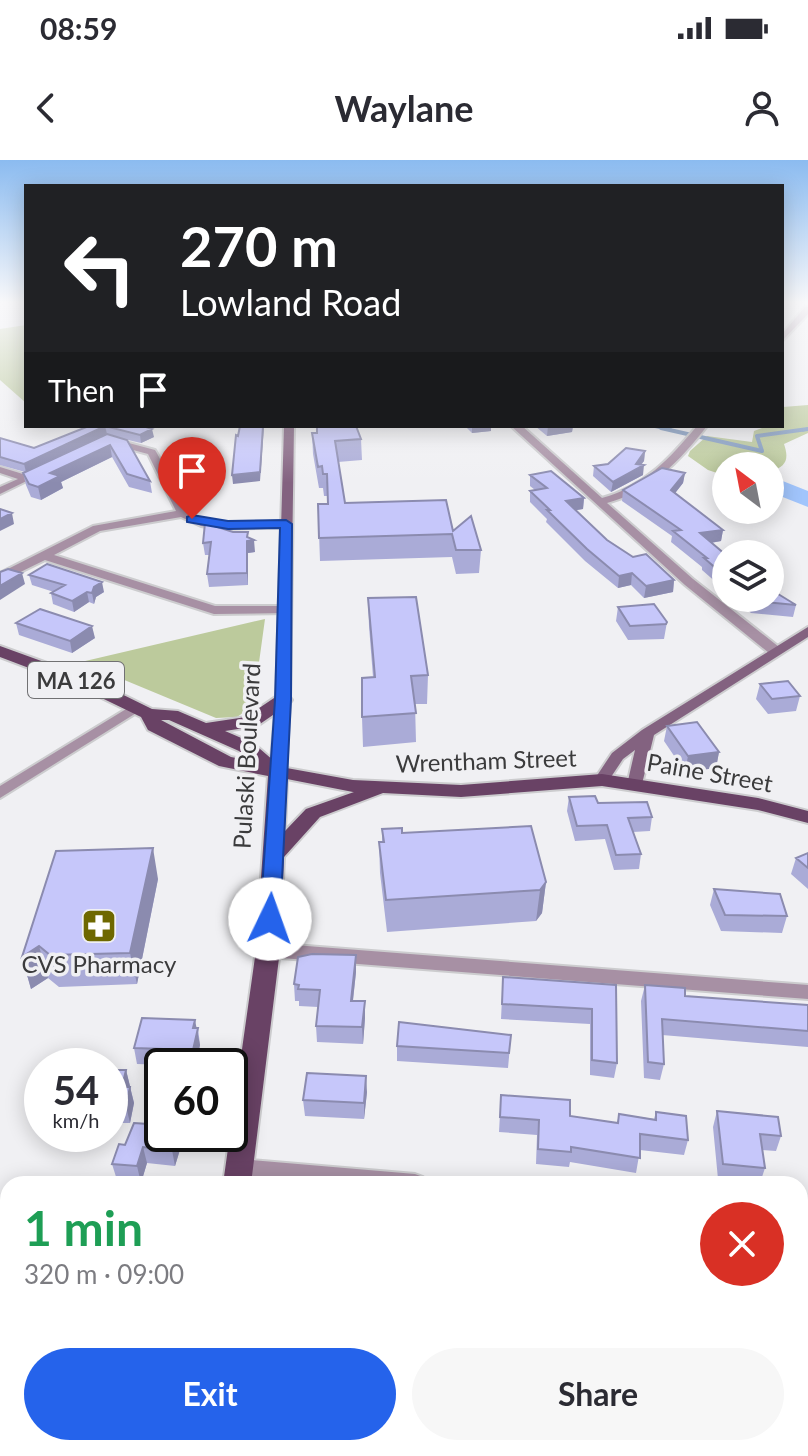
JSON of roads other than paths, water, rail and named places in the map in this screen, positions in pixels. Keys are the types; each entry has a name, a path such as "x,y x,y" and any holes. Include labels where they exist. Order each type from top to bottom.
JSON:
{"main road":[{"name":"Pulaski Boulevard","path":"238,1176 268,950 283,700 289,428"},
{"path":"602,780 617,756 647,733 808,631"},
{"name":"MA 126","path":"0,651 85,683 143,711 172,715 246,747 278,773"},
{"path":"202,728 231,727 251,722 283,700"},
{"name":"MA 126","path":"143,711 154,726 216,757 278,773"},
{"path":"635,785 637,765 647,733"},
{"name":"Wrentham Street","path":"278,773 383,790 461,791 602,780"},
{"name":"Paine Street","path":"602,780 758,804 808,817"},
{"path":"273,856 313,813 383,790"}],"street":[{"path":"518,428 598,502 745,629 774,650"},
{"path":"598,502 645,486 700,428"},
{"path":"104,442 152,452 183,513"},
{"path":"0,491 51,467"},
{"path":"0,470 27,478"},
{"path":"0,578 109,524 183,513 207,523 286,524"},
{"path":"42,555 214,610 285,610"},
{"path":"0,793 143,711"},
{"path":"268,950 808,992"}],"waterway":[{"path":"661,428 762,451 757,436 808,429 803,430"},
{"path":"662,428 671,430"},
{"path":"784,489 808,500"}],"place":[{"name":"CVS Pharmacy","path":"99,926"}]}
